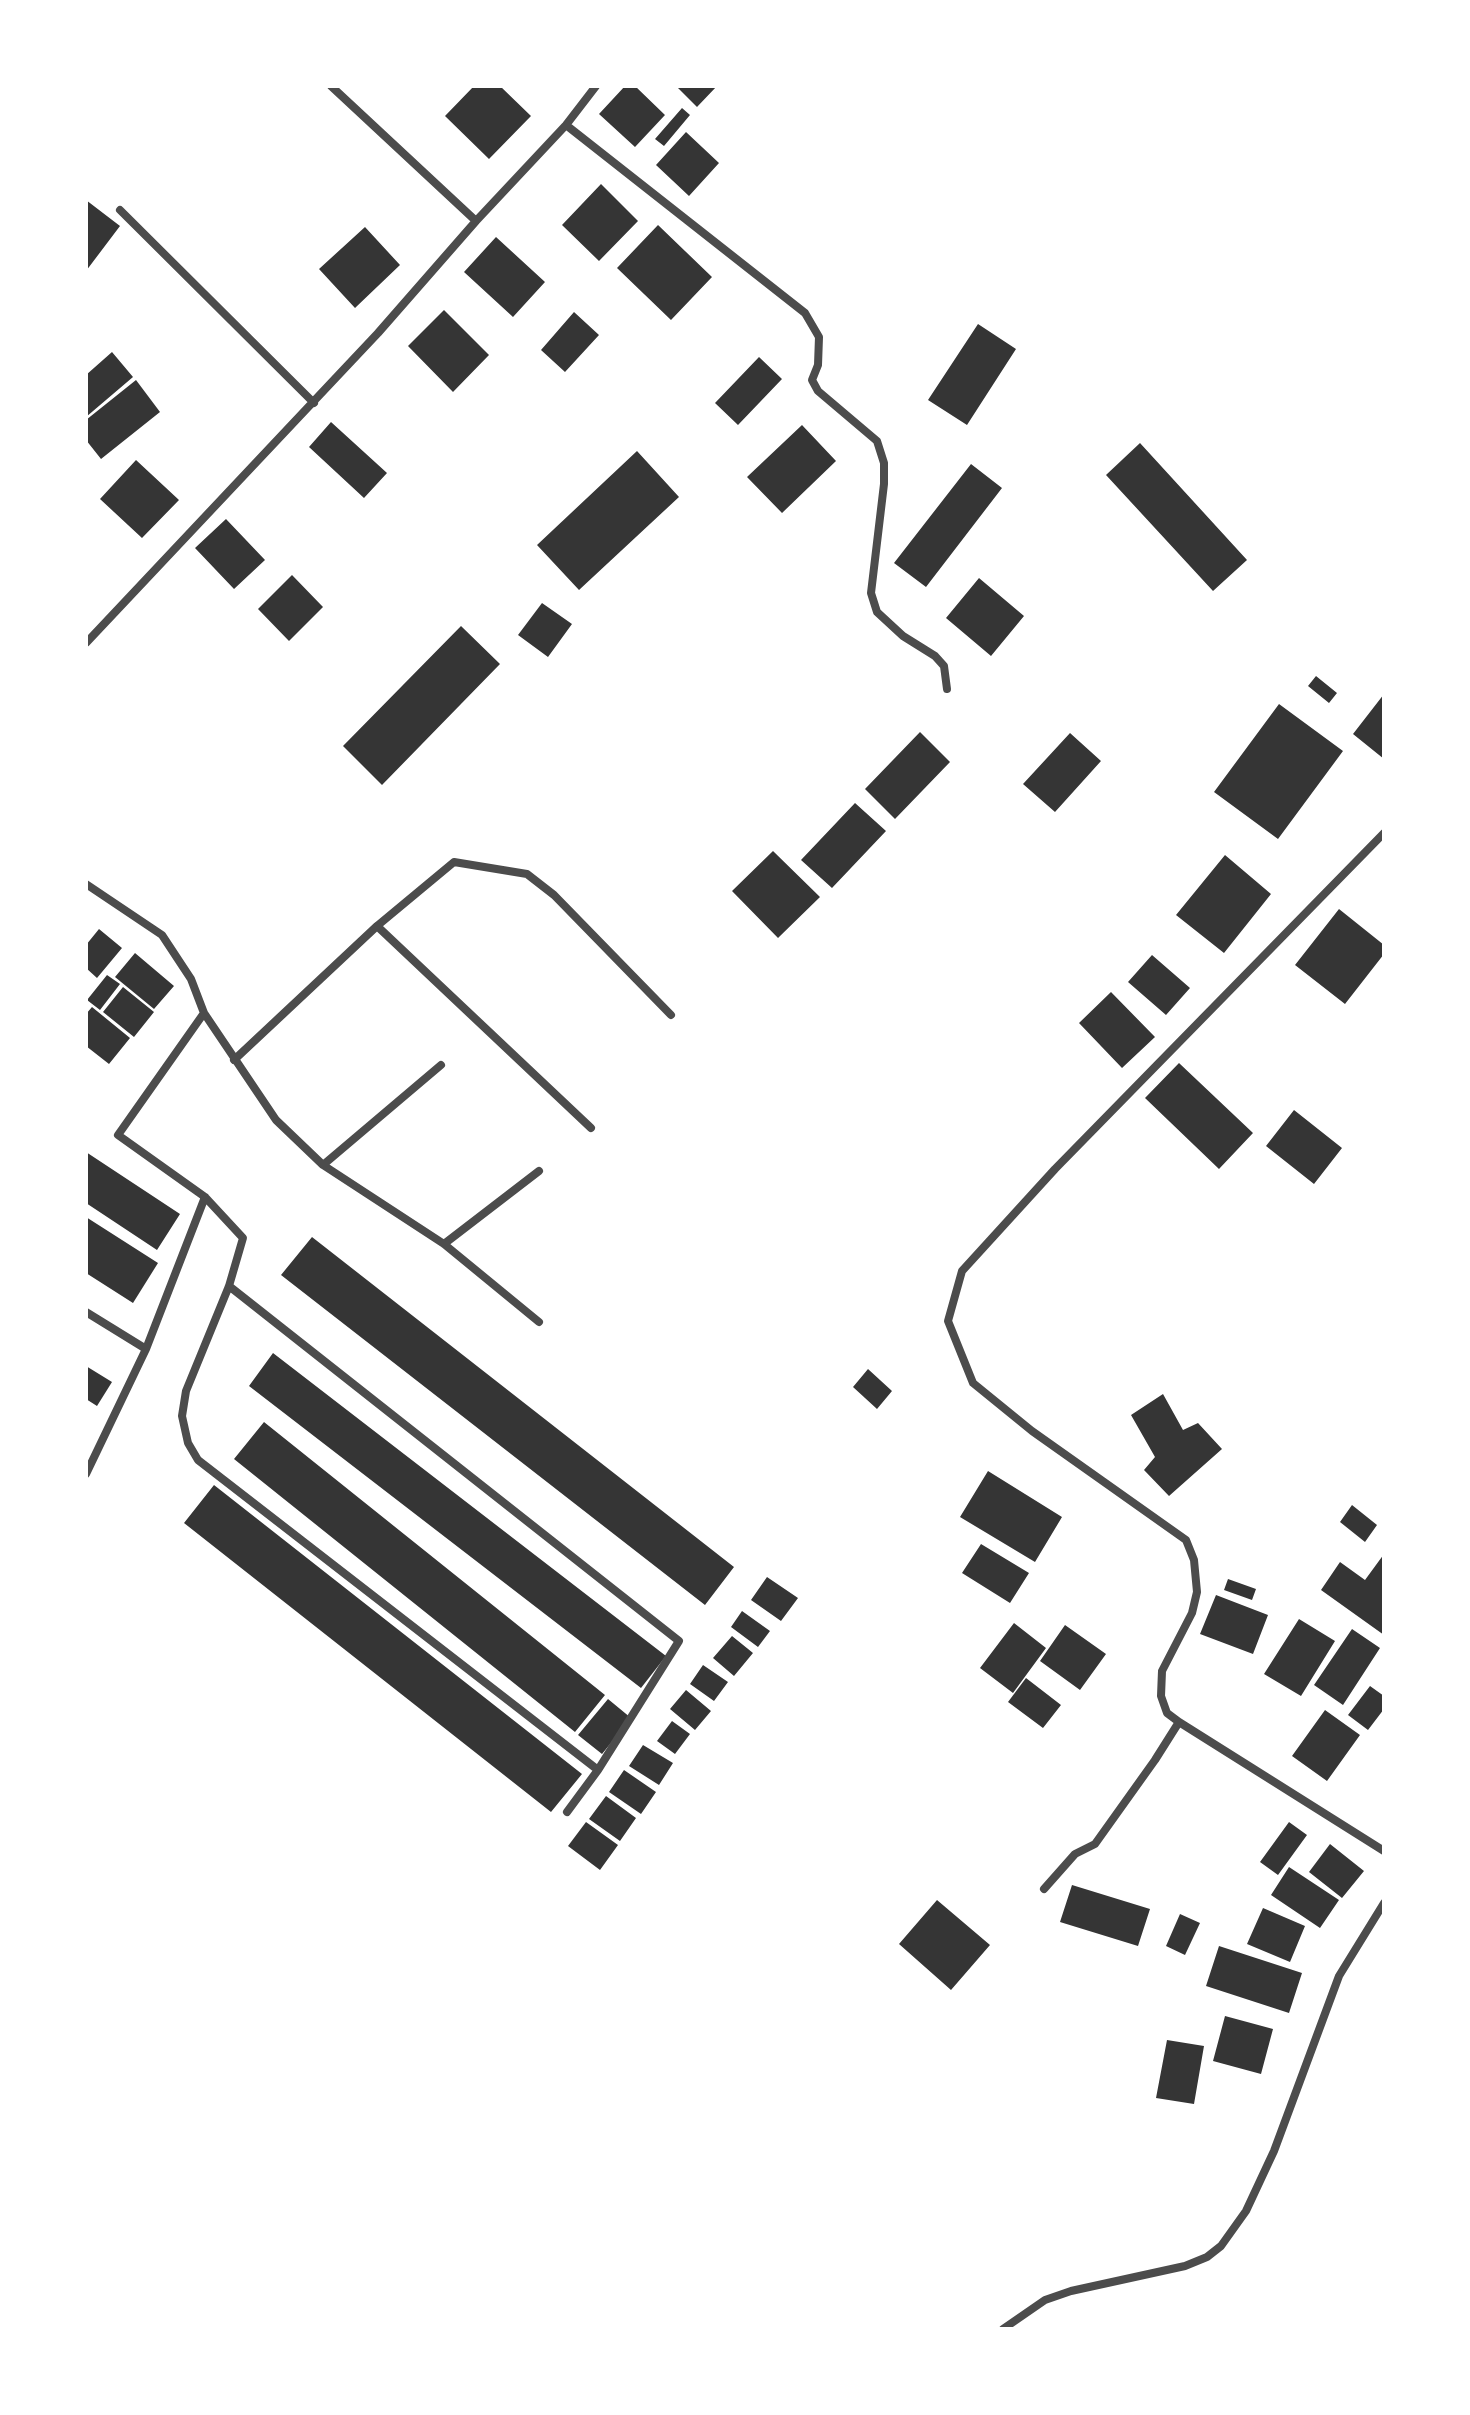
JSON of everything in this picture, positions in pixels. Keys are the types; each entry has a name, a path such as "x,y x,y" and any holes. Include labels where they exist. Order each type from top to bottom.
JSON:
{"street":[{"path":"331,86 476,221"},
{"path":"86,643 314,403 566,125 596,86"},
{"path":"566,125 805,313 819,337 818,365 812,380 818,391 877,441 884,463 871,593 877,612 903,636 935,656 944,666 947,689"},
{"path":"120,210 314,403"},
{"path":"1384,833 1066,1158 962,1271 948,1321 973,1383 1032,1431 1186,1540 1194,1560 1197,1592 1192,1613 1162,1671 1161,1696 1167,1713 1384,1851"},
{"path":"234,1060 377,926 454,862 527,874 554,895 671,1015"},
{"path":"86,884 162,935 191,979 204,1013 276,1120 323,1165 444,1244 539,1322"},
{"path":"377,926 591,1128"},
{"path":"204,1013 118,1135 205,1197 243,1238 229,1286 186,1391 182,1416 188,1443 198,1460 598,1770"},
{"path":"323,1165 441,1065"},
{"path":"444,1244 539,1171"},
{"path":"86,1474 146,1349 205,1197"},
{"path":"229,1286 679,1641 598,1770 567,1812"},
{"path":"86,1312 146,1349"},
{"path":"1044,1889 1075,1854 1095,1844 1179,1722"},
{"path":"1003,2329 1045,2300 1071,2291 1185,2266 1207,2257 1221,2246 1246,2211 1274,2151 1339,1976 1384,1903"}],"building":[{"path":"474,86 500,86 531,116 489,159 445,116"},
{"path":"625,86 635,86 665,115 635,147 599,114"},
{"path":"676,86 717,86 697,107"},
{"path":"682,108 690,115 664,146 655,139"},
{"path":"686,132 719,163 689,196 656,165"},
{"path":"601,184 638,221 599,261 562,225"},
{"path":"86,200 120,226 86,271"},
{"path":"658,225 712,277 671,320 617,268"},
{"path":"365,227 400,265 355,308 319,269"},
{"path":"496,237 545,282 513,317 464,272"},
{"path":"444,310 489,355 453,392 408,346"},
{"path":"574,312 599,335 565,372 541,350"},
{"path":"978,324 1016,349 967,425 928,400"},
{"path":"112,352 133,377 86,417 86,375"},
{"path":"759,357 782,379 738,425 715,403"},
{"path":"136,380 160,412 101,459 86,440 86,420"},
{"path":"331,422 387,473 364,498 309,447"},
{"path":"802,425 836,461 782,513 747,477"},
{"path":"1140,443 1247,560 1213,591 1106,475"},
{"path":"637,451 679,497 579,590 537,545"},
{"path":"136,460 179,500 142,538 100,499"},
{"path":"971,464 1002,488 926,587 894,563"},
{"path":"226,519 265,560 234,589 195,548"},
{"path":"292,575 323,607 289,641 258,609"},
{"path":"979,578 1024,616 991,656 946,618"},
{"path":"542,603 572,624 548,657 518,635"},
{"path":"461,626 500,664 382,785 343,746"},
{"path":"1316,676 1337,693 1329,703 1308,686"},
{"path":"1384,694 1384,759 1353,734"},
{"path":"1279,704 1343,751 1278,839 1214,792"},
{"path":"920,732 950,762 895,819 865,789"},
{"path":"1070,733 1101,761 1055,812 1023,784"},
{"path":"855,803 886,831 832,888 801,860"},
{"path":"773,851 820,897 778,938 732,891"},
{"path":"1225,855 1271,894 1224,953 1176,915"},
{"path":"1339,909 1384,945 1384,954 1345,1004 1295,965"},
{"path":"99,929 122,948 97,978 86,968 86,945"},
{"path":"135,953 174,986 154,1009 115,977"},
{"path":"1152,955 1190,988 1166,1015 1128,982"},
{"path":"107,975 120,984 100,1010 87,1000"},
{"path":"123,987 154,1012 134,1037 103,1012"},
{"path":"1111,992 1155,1037 1122,1068 1079,1023"},
{"path":"92,1007 130,1038 109,1064 86,1046 86,1014"},
{"path":"1179,1063 1253,1133 1219,1169 1145,1098"},
{"path":"1294,1110 1342,1148 1314,1184 1266,1146"},
{"path":"86,1152 180,1214 157,1250 86,1203"},
{"path":"86,1217 158,1263 133,1303 86,1273"},
{"path":"312,1237 734,1567 705,1605 281,1275"},
{"path":"273,1353 666,1656 641,1688 249,1386"},
{"path":"86,1366 112,1382 97,1406 86,1399"},
{"path":"868,1369 892,1391 877,1409 853,1387"},
{"path":"1163,1394 1183,1430 1198,1423 1222,1449 1169,1496 1144,1470 1155,1457 1131,1415"},
{"path":"264,1422 605,1695 575,1732 234,1459"},
{"path":"988,1471 1062,1517 1035,1562 960,1517"},
{"path":"214,1485 582,1774 551,1812 184,1523"},
{"path":"1352,1505 1377,1525 1365,1542 1340,1522"},
{"path":"981,1544 1029,1573 1010,1603 962,1573"},
{"path":"1384,1554 1384,1635 1321,1590 1340,1562 1365,1580"},
{"path":"767,1577 798,1598 781,1621 751,1600"},
{"path":"1228,1579 1256,1589 1252,1600 1224,1590"},
{"path":"1216,1595 1268,1615 1253,1654 1200,1634"},
{"path":"742,1611 770,1631 758,1647 731,1627"},
{"path":"1299,1619 1335,1641 1301,1696 1264,1674"},
{"path":"1014,1623 1046,1648 1013,1693 980,1668"},
{"path":"1065,1625 1106,1654 1080,1690 1040,1661"},
{"path":"1352,1629 1380,1648 1343,1705 1314,1685"},
{"path":"732,1636 753,1653 734,1676 713,1658"},
{"path":"703,1665 728,1682 714,1701 690,1684"},
{"path":"1026,1678 1061,1705 1043,1728 1008,1702"},
{"path":"1370,1686 1384,1696 1384,1709 1368,1730 1348,1715"},
{"path":"686,1690 711,1711 695,1730 670,1709"},
{"path":"608,1699 631,1718 602,1754 578,1735"},
{"path":"1325,1710 1360,1735 1327,1781 1292,1756"},
{"path":"672,1721 690,1734 675,1754 657,1741"},
{"path":"643,1745 673,1763 659,1785 629,1766"},
{"path":"624,1770 656,1792 641,1814 609,1792"},
{"path":"606,1796 636,1818 620,1841 589,1819"},
{"path":"586,1822 618,1845 600,1870 568,1846"},
{"path":"1289,1822 1307,1835 1278,1875 1260,1862"},
{"path":"1330,1844 1364,1871 1342,1898 1309,1872"},
{"path":"1289,1867 1339,1900 1320,1928 1271,1895"},
{"path":"1072,1885 1150,1909 1138,1946 1060,1922"},
{"path":"937,1900 990,1945 951,1990 899,1944"},
{"path":"1263,1908 1305,1926 1290,1962 1247,1944"},
{"path":"1180,1914 1200,1923 1185,1955 1166,1946"},
{"path":"1219,1946 1302,1973 1289,2013 1206,1986"},
{"path":"1225,2016 1273,2029 1261,2074 1213,2061"},
{"path":"1167,2040 1204,2046 1194,2104 1156,2098"}]}
